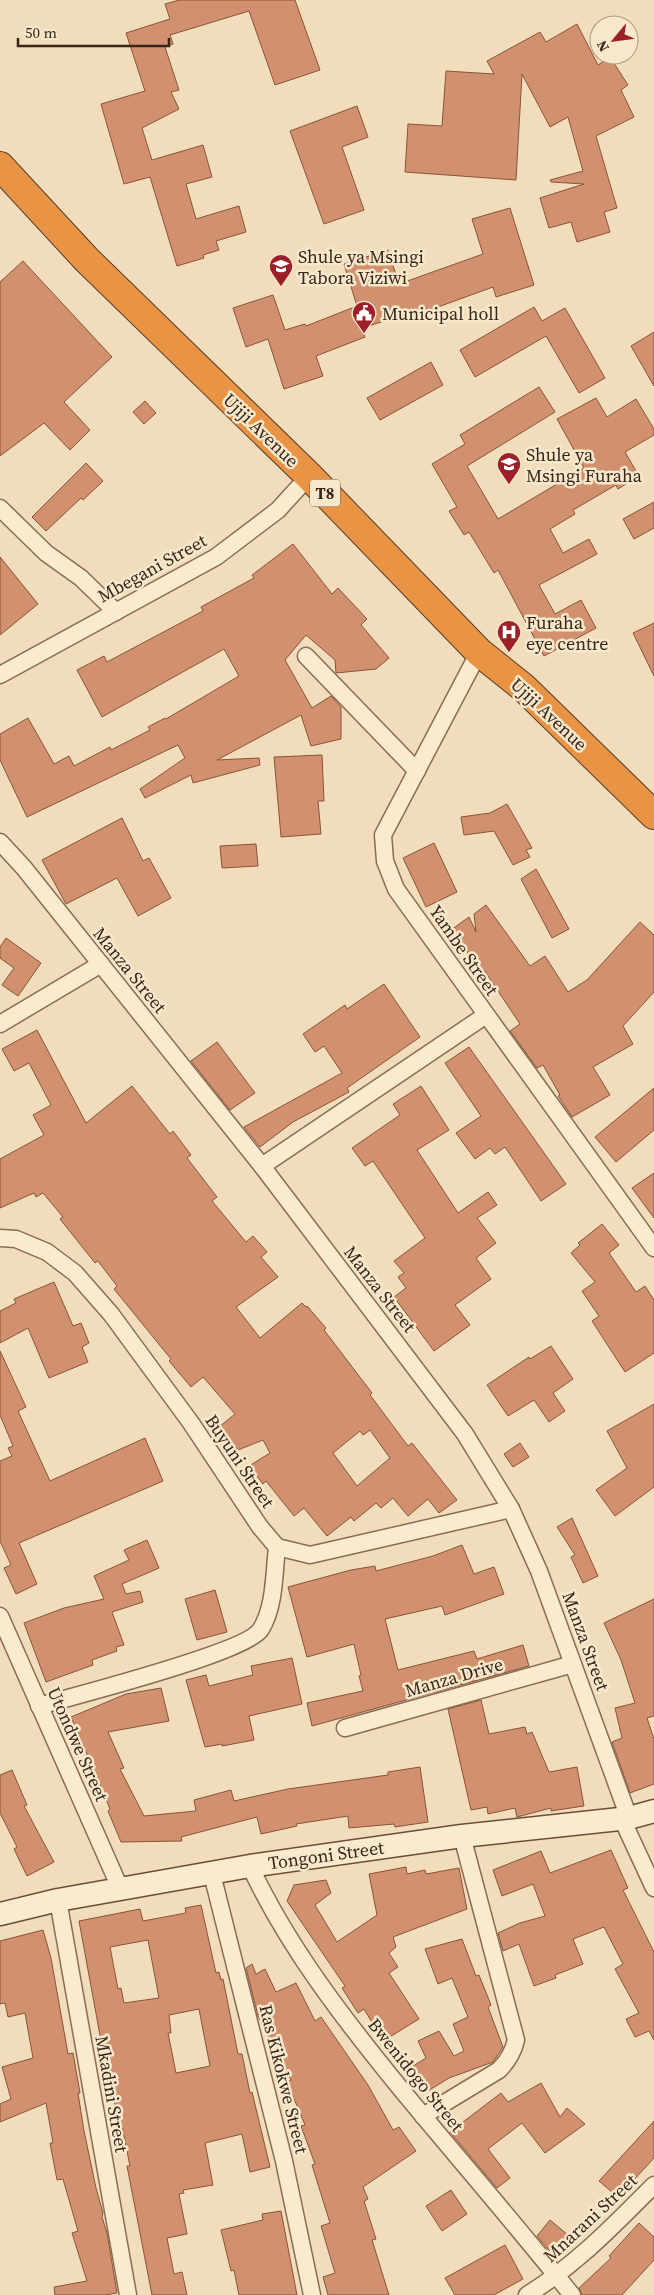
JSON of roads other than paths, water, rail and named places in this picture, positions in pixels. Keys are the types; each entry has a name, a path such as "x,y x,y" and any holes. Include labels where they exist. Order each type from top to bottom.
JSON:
{"highway":[{"name":"Ujiji Avenue","path":"0,166 87,260 309,476 480,652 524,688 654,815"}],"street":[{"name":"Mbegani Street","path":"0,675 216,557 278,510 309,476"},
{"path":"0,508 46,552 81,578 116,612"},
{"name":"Yambe Street","path":"480,652 383,835 385,861 396,889 654,1248"},
{"path":"306,656 417,771"},
{"name":"Manza Street","path":"0,842 24,868 262,1166 465,1434 511,1509 538,1571 573,1664 625,1819 654,1888"},
{"path":"0,1024 100,964"},
{"path":"262,1166 486,1015"},
{"name":"Buyuni Street","path":"0,1238 16,1239 47,1252 75,1273 111,1314 191,1423 260,1527 277,1547"},
{"path":"39,1706 219,1654 252,1639 261,1630 269,1608 277,1547 310,1555 511,1509"},
{"name":"Utondwe Street","path":"0,1616 120,1888"},
{"name":"Manza Drive","path":"345,1728 573,1664"},
{"name":"Tongoni Street","path":"0,1914 120,1888 212,1874 250,1866 462,1836 625,1819 654,1811"},
{"path":"423,2116 499,2070 514,2051 516,2040 462,1836"},
{"name":"Bwenidogo Street","path":"250,1866 269,1907 295,1950 360,2039 572,2295"},
{"name":"Ras Kikokwe Street","path":"212,1874 284,2160 312,2295"},
{"name":"Mkadini Street","path":"58,1900 128,2295"},
{"name":"Mnarani Street","path":"527,2295 557,2276 597,2243 654,2186"}],"place":[{"name":"Shule ya Msingi Tabora Viziwi","path":"281,287"},
{"name":"Municipal holl","path":"364,334"},
{"name":"Shule ya Msingi Furaha","path":"509,485"},
{"name":"Furaha eye centre","path":"509,653"}]}
